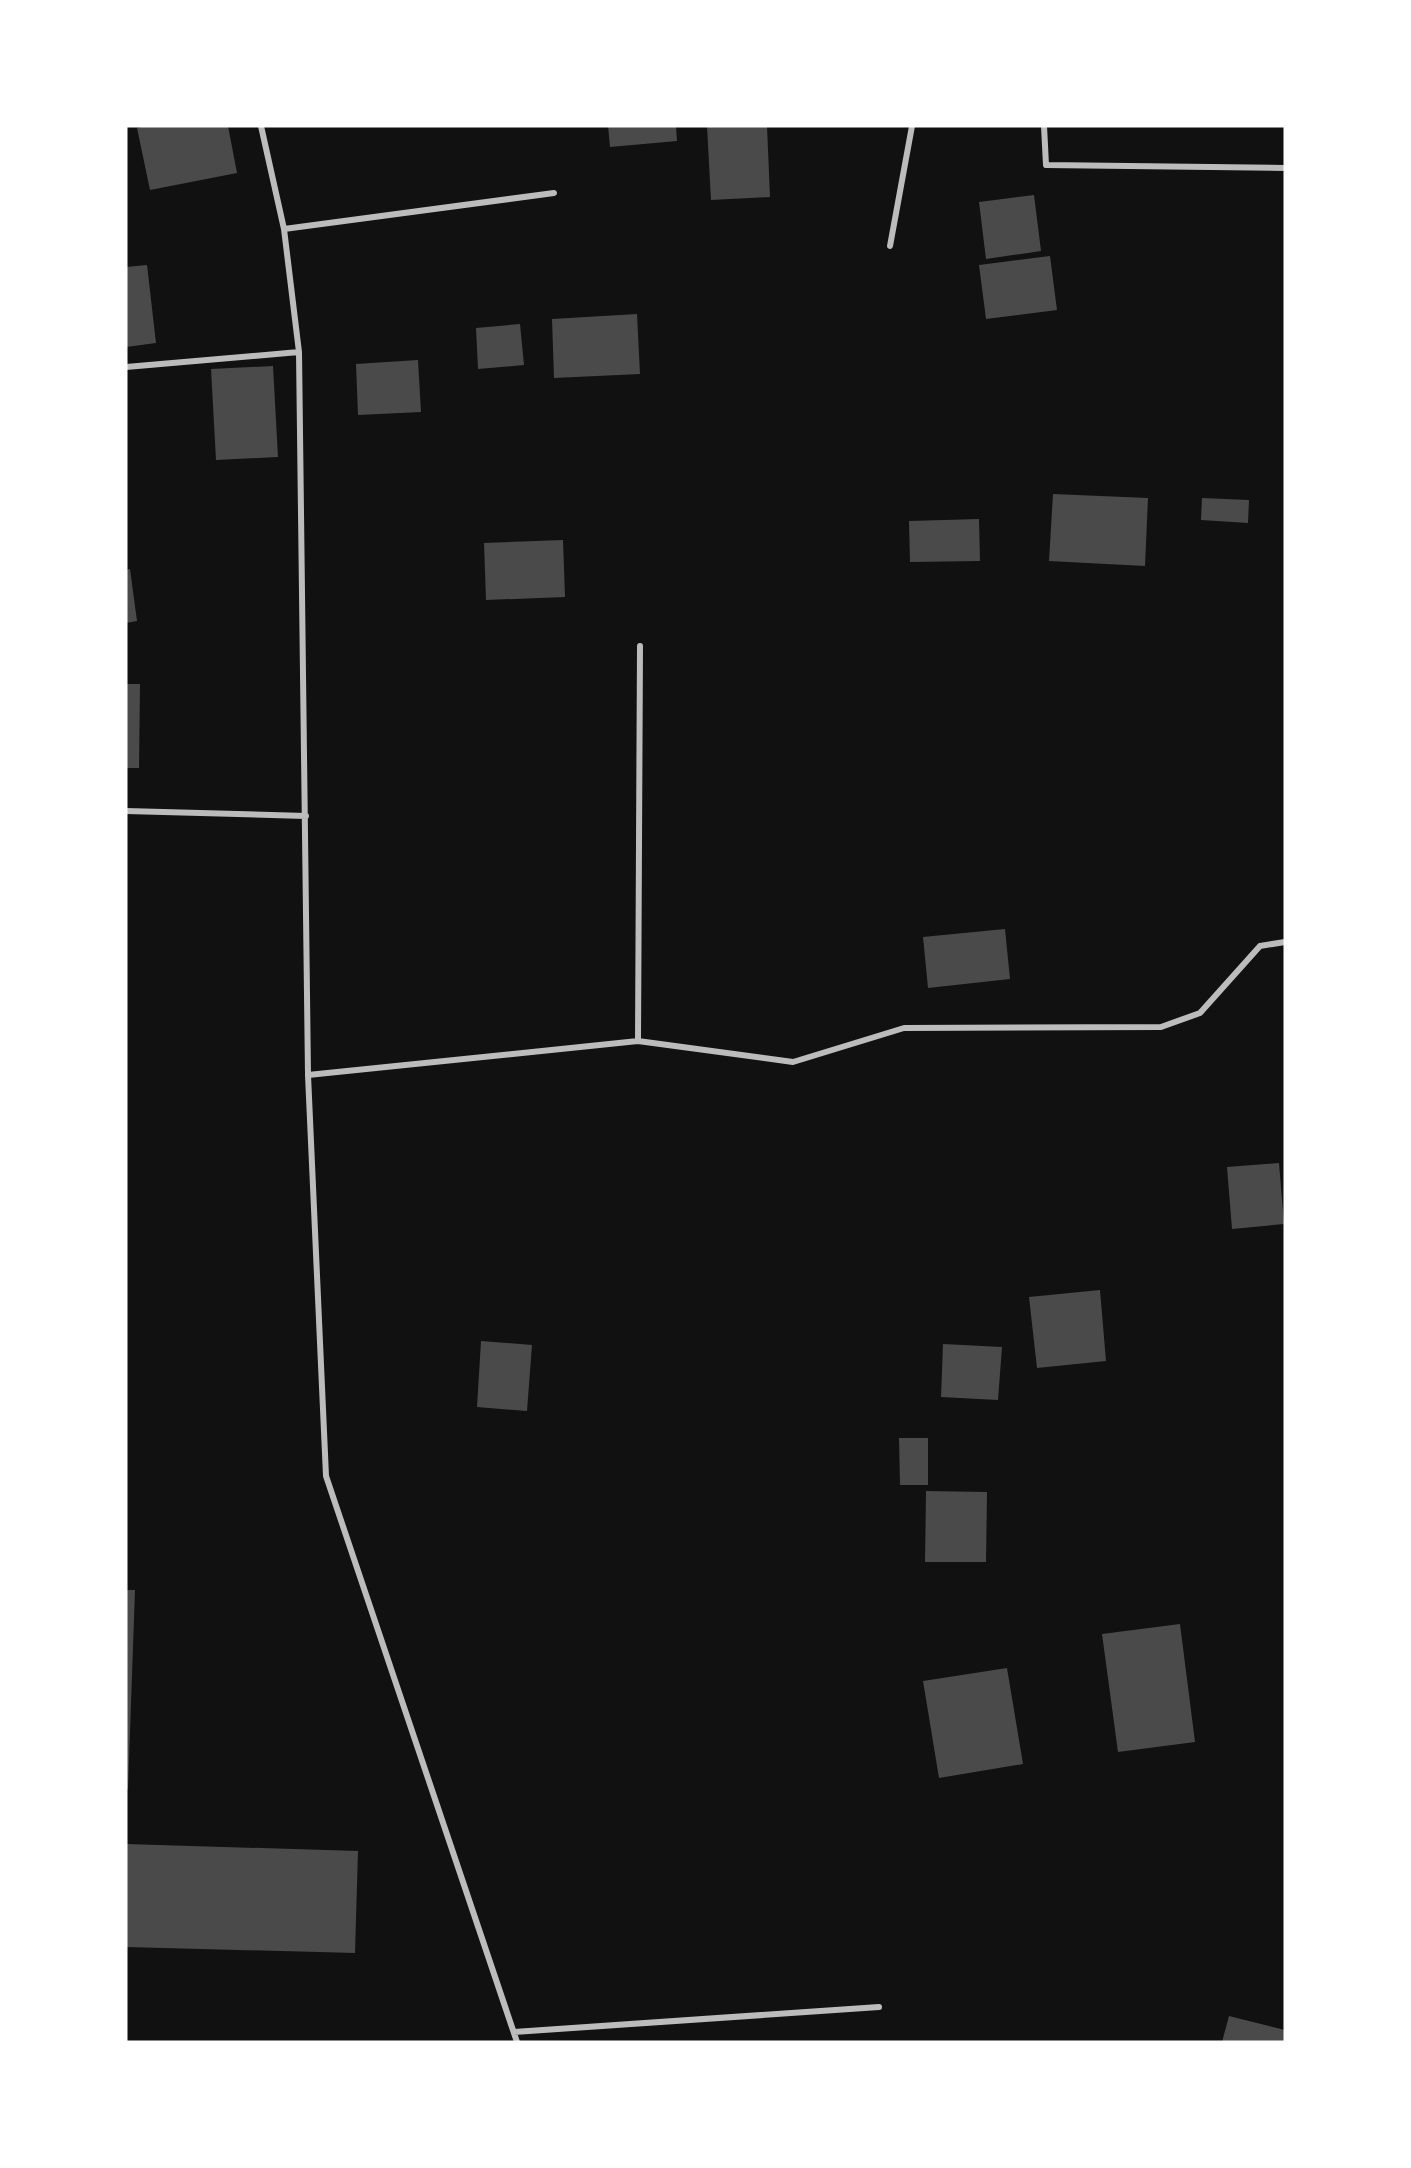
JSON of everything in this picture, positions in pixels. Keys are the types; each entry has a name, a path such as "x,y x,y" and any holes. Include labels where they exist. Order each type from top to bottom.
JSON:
{"street":[{"path":"261,126 284,229 299,352 308,1075 326,1476 517,2042"},
{"path":"890,246 912,126"},
{"path":"1044,126 1046,165 1285,168"},
{"path":"284,229 554,193"},
{"path":"126,367 299,352"},
{"path":"638,1041 640,646"},
{"path":"126,811 306,816"},
{"path":"308,1075 638,1041 793,1062 904,1028 1161,1027 1200,1013 1260,946 1285,942"},
{"path":"514,2032 879,2007"}],"building":[{"path":"228,126 237,173 150,190 137,128"},
{"path":"608,126 676,126 677,141 610,147"},
{"path":"707,126 767,126 770,197 711,200"},
{"path":"1034,195 1041,251 986,259 979,202"},
{"path":"1050,256 1057,310 986,319 979,265"},
{"path":"147,265 156,343 126,347 126,267"},
{"path":"637,314 640,374 554,378 552,319"},
{"path":"520,324 524,365 478,369 476,328"},
{"path":"418,360 421,412 358,415 356,364"},
{"path":"273,366 278,457 216,460 211,369"},
{"path":"1053,494 1148,498 1145,566 1049,561"},
{"path":"1202,498 1249,500 1248,523 1201,520"},
{"path":"979,519 980,561 910,562 909,521"},
{"path":"563,540 565,597 486,600 484,543"},
{"path":"130,569 137,621 126,623 126,570"},
{"path":"126,684 140,684 139,768 126,768"},
{"path":"1005,929 1010,979 928,988 923,937"},
{"path":"1279,1163 1284,1224 1232,1229 1227,1167"},
{"path":"1100,1290 1106,1361 1037,1368 1029,1297"},
{"path":"481,1341 532,1345 527,1411 477,1407"},
{"path":"943,1344 1002,1347 998,1400 941,1397"},
{"path":"899,1438 928,1438 928,1485 900,1485"},
{"path":"926,1491 987,1492 986,1562 925,1562"},
{"path":"126,1590 135,1590 128,1789 126,1789"},
{"path":"1180,1624 1195,1742 1118,1752 1102,1634"},
{"path":"1007,1668 1023,1764 939,1778 923,1681"},
{"path":"126,1844 358,1851 355,1953 126,1947"},
{"path":"1229,2016 1285,2030 1285,2042 1222,2042"}]}
